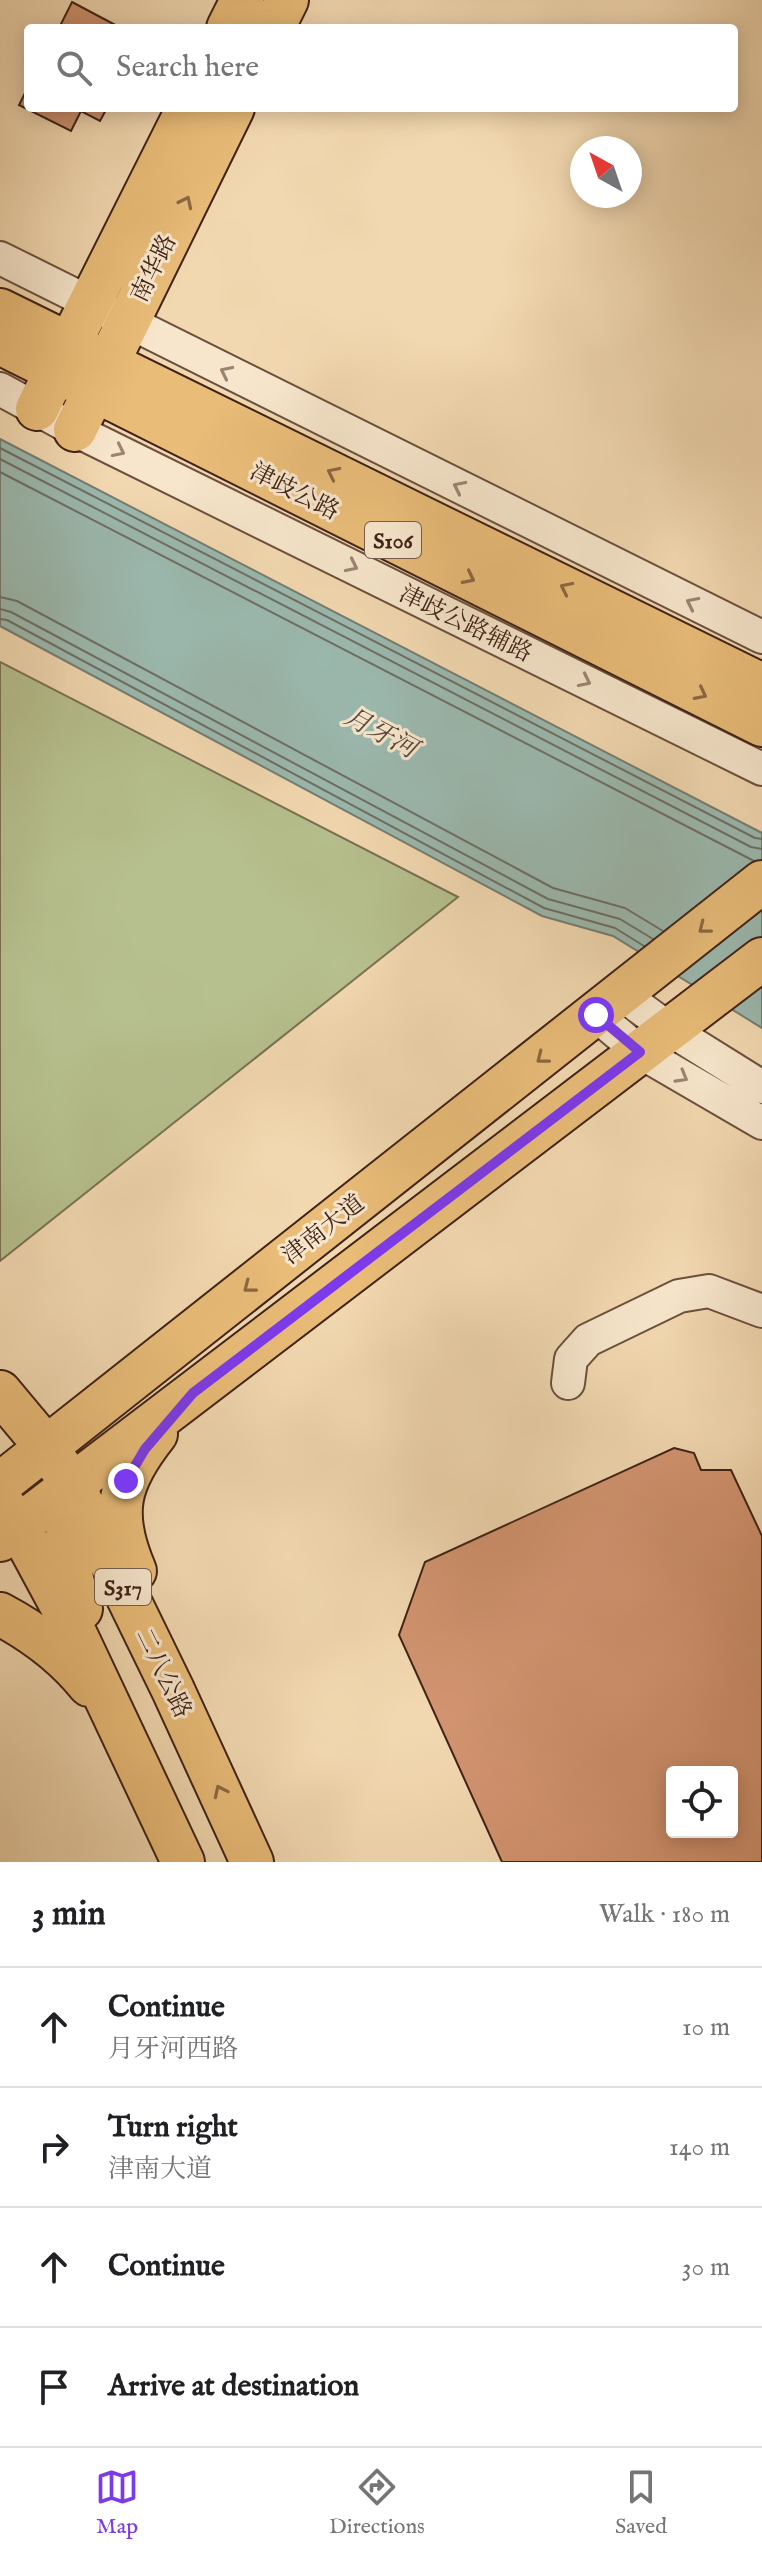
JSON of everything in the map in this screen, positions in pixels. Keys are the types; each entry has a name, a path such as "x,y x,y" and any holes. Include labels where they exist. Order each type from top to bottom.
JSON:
{"main road":[{"path":"230,24 242,0"},
{"path":"275,24 287,0"},
{"name":"南华路","path":"90,303 186,112"},
{"name":"南华路","path":"127,322 231,112"},
{"path":"37,409 60,357 64,324 90,303"},
{"name":"津歧公路","path":"0,310 60,357 762,725"},
{"path":"60,357 105,345 127,322"},
{"path":"60,357 75,430"},
{"name":"津歧公路","path":"60,357 762,685"},
{"name":"津南大道","path":"10,1510 164,1354 762,882"},
{"path":"10,1510 77,1485 762,959"},
{"path":"120,1724 105,1671 69,1573 67,1521 77,1485 128,1399 164,1354"},
{"path":"0,1392 10,1510 82,1571 129,1640 173,1690"},
{"path":"173,1690 169,1657 124,1543 121,1494 145,1449 193,1393"},
{"path":"0,1407 14,1449 10,1510"},
{"name":"二八公路","path":"10,1510 77,1485 252,1862"},
{"name":"S317","path":"10,1510 67,1616 183,1862"},
{"path":"0,1614 30,1631 81,1675 120,1724"}],"street":[{"path":"0,258 762,637"},
{"name":"津歧公路辅路","path":"0,389 75,430 762,769"},
{"path":"620,994 669,1029 762,1087"},
{"path":"669,1029 762,1123"},
{"path":"568,1383 571,1359 588,1340 679,1296 709,1291 762,1311"}],"green space":[{"path":"0,662 458,897 0,1261"}],"water":[{"name":"月牙河","path":"0,439 762,833 762,1028 613,936 542,916 0,626"}],"building":[{"path":"72,2 113,24 61,24"},
{"path":"33,112 80,112 71,131"},
{"path":"83,112 105,112 100,121"},
{"path":"674,1448 694,1453 701,1470 731,1470 762,1536 762,1862 502,1862 399,1635 425,1562"}],"route":[{"path":"126,1481 145,1449 193,1393 640,1052 596,1015"}]}
